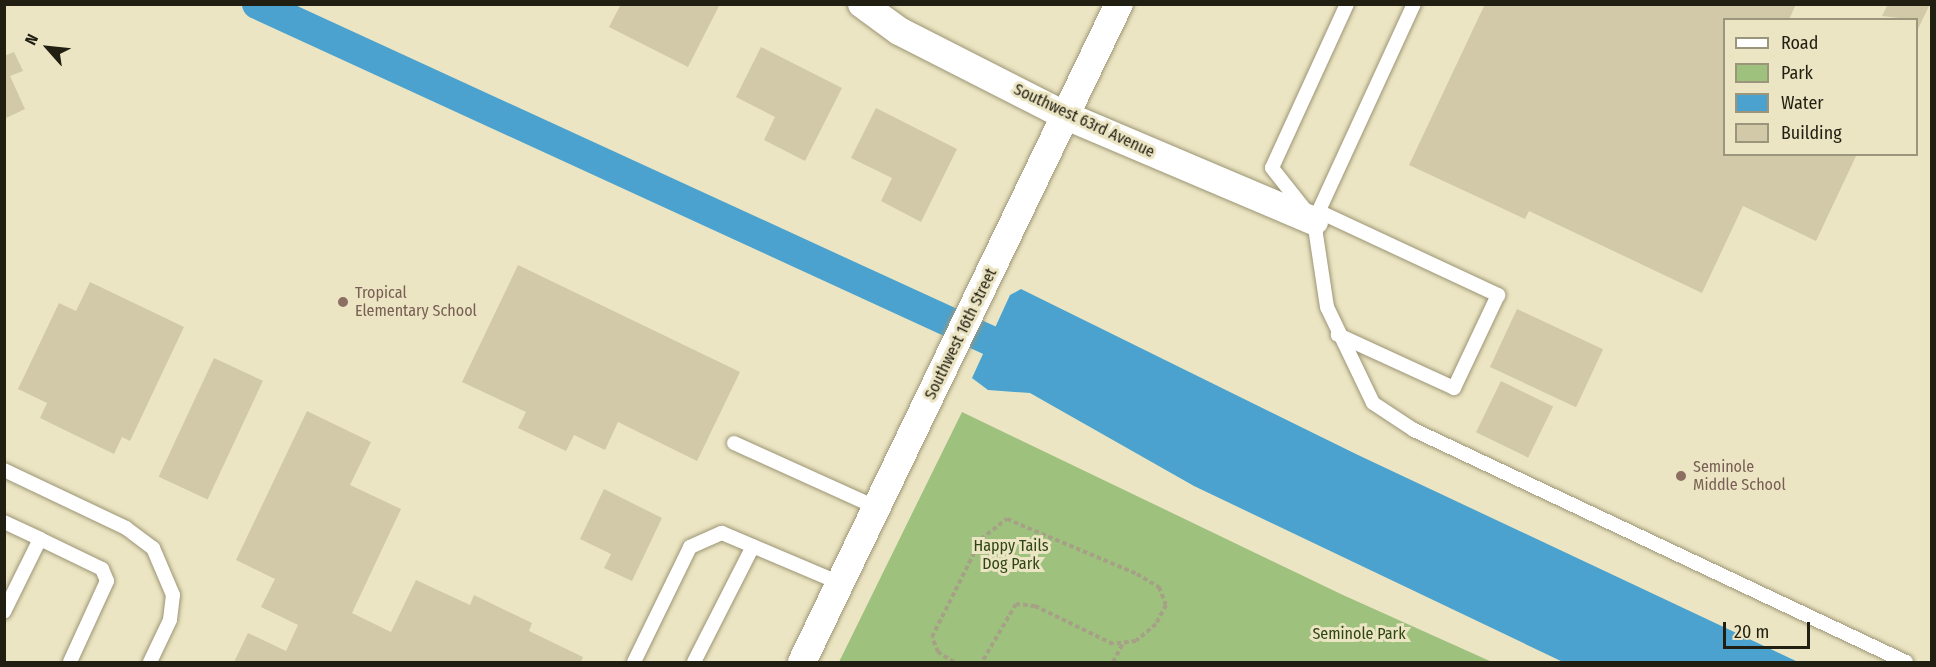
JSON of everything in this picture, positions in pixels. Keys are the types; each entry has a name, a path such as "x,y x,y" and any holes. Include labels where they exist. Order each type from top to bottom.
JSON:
{"street":[{"name":"Southwest 63rd Avenue","path":"862,4 899,31 1062,114 1316,216"},
{"name":"Southwest 16th Street","path":"802,663 938,383 1062,114 1119,4"}],"lane":[{"path":"1338,335 1454,388 1498,295 1316,216 1272,168 1347,4"},
{"path":"1414,4 1316,216 1327,307 1338,335 1373,403 1414,430 1906,663"},
{"path":"734,443 877,508"},
{"path":"4,470 126,528 153,548 173,596 170,620 150,663"},
{"path":"4,522 102,569 107,581 70,663"},
{"path":"634,663 690,547 722,533 840,583"},
{"path":"4,612 40,539"},
{"path":"694,663 753,546"}],"path":[{"path":"954,663 938,652 932,637 981,539 1007,519 1159,587 1166,605 1156,624 1136,641 1113,644 1035,606 1017,604 982,663"},
{"path":"1113,663 1123,642"}],"green space":[{"name":"Happy Tails Dog Park","path":"962,412 1343,595 1492,662 839,662"}],"water":[{"path":"1021,289 1358,455 1798,662 1563,662 1194,486 1030,393 988,390 972,378 1010,295"}],"building":[{"path":"621,4 720,4 688,67 609,27"},
{"path":"1485,4 1796,4 1790,18 1723,18 1723,156 1856,156 1816,241 1743,206 1702,293 1529,211 1525,219 1409,165"},
{"path":"1888,4 1930,4 1918,29 1918,18 1882,16"},
{"path":"761,47 842,88 805,161 764,140 775,117 736,97"},
{"path":"14,52 23,71 10,76 25,109 4,119 4,56"},
{"path":"876,108 957,149 921,222 881,201 892,178 851,158"},
{"path":"518,265 740,372 697,461 618,422 605,450 574,435 566,451 518,428 526,412 462,382"},
{"path":"90,282 184,327 130,441 122,437 114,454 40,418 47,403 18,389 59,303 76,311"},
{"path":"1517,309 1603,349 1576,407 1490,367"},
{"path":"214,358 263,381 208,500 159,477"},
{"path":"1501,381 1553,406 1528,458 1476,432"},
{"path":"307,411 371,442 350,485 401,509 352,613 391,632 416,580 470,605 474,595 532,623 529,631 583,657 581,662 234,662 248,633 286,651 298,625 261,607 275,579 236,560"},
{"path":"604,489 662,518 632,581 604,568 611,554 580,539"}],"waterway":[{"path":"257,4 1026,357"}],"place":[{"name":"Tropical Elementary School","path":"343,302"},
{"name":"Seminole Middle School","path":"1681,476"}],"park label":[{"name":"Seminole Park","path":"1359,634"}]}
